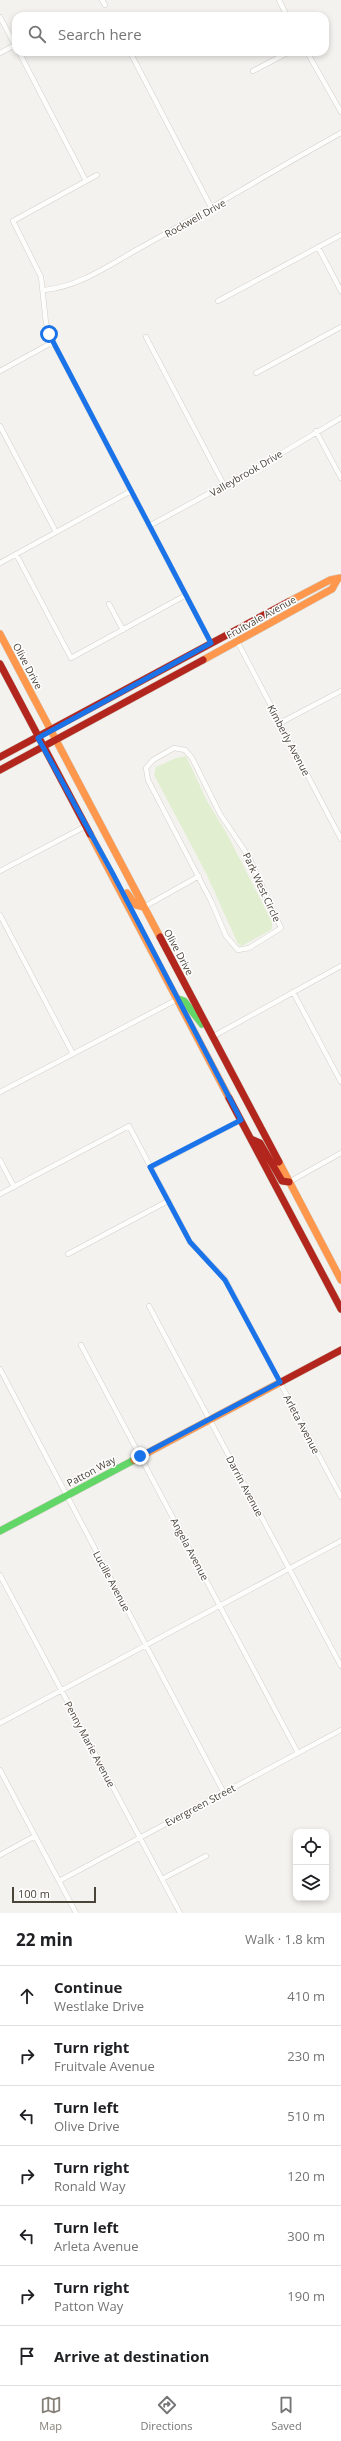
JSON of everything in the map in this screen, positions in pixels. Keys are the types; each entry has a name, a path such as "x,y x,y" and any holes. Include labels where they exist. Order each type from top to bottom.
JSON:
{"main road":[{"name":"Fruitvale Avenue","path":"0,757 51,731 259,617 330,580 339,578"},
{"name":"Fruitvale Avenue","path":"0,770 44,748 332,589 339,578"},
{"path":"237,641 240,635 259,617"},
{"name":"Olive Drive","path":"0,634 341,1280"},
{"path":"0,664 38,738 113,874 341,1309"},
{"path":"113,874 136,905 144,907"},
{"path":"178,999 184,1001 212,1037"},
{"path":"251,1139 260,1143 282,1181 289,1182"},
{"name":"Patton Way","path":"0,1531 341,1350"}],"street":[{"path":"102,0 105,5"},
{"path":"279,0 285,12"},
{"path":"0,17 12,39"},
{"path":"0,53 12,48"},
{"path":"21,56 86,181"},
{"path":"132,56 212,209"},
{"path":"253,71 281,56"},
{"path":"309,56 341,112"},
{"name":"Rockwell Drive","path":"44,290 76,283 212,209 273,170 341,133"},
{"path":"97,175 13,221 38,267 44,290 46,323 53,342 211,643"},
{"path":"218,301 341,234"},
{"path":"318,247 341,291"},
{"path":"256,373 341,327"},
{"path":"146,337 224,485"},
{"path":"0,371 53,342"},
{"name":"Valleybrook Drive","path":"149,526 341,418"},
{"path":"0,426 56,532"},
{"path":"316,431 341,478"},
{"path":"0,563 131,491"},
{"path":"16,554 71,658 186,596"},
{"path":"108,604 123,630"},
{"name":"Kimberly Avenue","path":"237,641 341,839"},
{"path":"280,723 341,691"},
{"name":"Park West Circle","path":"174,748 184,750 192,758 220,814 249,856 281,928 249,948 238,950 226,936 199,876 148,780 146,768 152,760 174,748"},
{"path":"0,871 86,826"},
{"path":"144,907 199,876"},
{"path":"0,915 73,1054"},
{"path":"212,1037 341,966"},
{"path":"293,992 341,1082"},
{"path":"0,1092 178,999"},
{"path":"150,1167 241,1120"},
{"name":"Arleta Avenue","path":"14,1187 129,1126 195,1249 225,1280 341,1497"},
{"path":"289,1182 341,1153"},
{"path":"0,1160 14,1187 0,1194"},
{"path":"68,1254 168,1201"},
{"name":"Darrin Avenue","path":"149,1306 341,1666"},
{"name":"Angela Avenue","path":"81,1345 298,1753"},
{"name":"Lucille Avenue","path":"0,1369 224,1793"},
{"path":"0,1723 341,1541"},
{"name":"Penny Marie Avenue","path":"0,1575 180,1913"},
{"name":"Evergreen Street","path":"59,1881 341,1730"},
{"path":"0,1770 76,1913"},
{"path":"0,1855 36,1836"},
{"path":"162,1879 206,1856"}],"green space":[{"path":"186,756 207,801 227,834 272,922 272,929 242,946 238,944 206,873 154,775 156,767 176,758"}],"traffic: fast":[{"path":"178,999 184,1001 202,1024"},
{"path":"0,1531 134,1460"}],"traffic: slow":[{"path":"288,602 330,580 340,578"},
{"path":"203,660 332,589 337,580"},
{"path":"0,634 160,937"},
{"path":"90,834 229,1098"},
{"path":"127,893 136,905 144,907"},
{"path":"279,1162 341,1280"},
{"path":"134,1460 281,1382"}],"traffic: jam":[{"path":"0,757 288,602"},
{"path":"0,770 203,660"},
{"path":"0,664 90,834"},
{"path":"160,937 279,1162"},
{"path":"229,1098 341,1309"},
{"path":"251,1139 260,1143 282,1181 289,1182"},
{"path":"281,1382 341,1350"}],"route":[{"path":"49,334 211,643 38,738 113,874 241,1120 150,1167 190,1242 195,1249 221,1273 280,1382 140,1456"}]}
